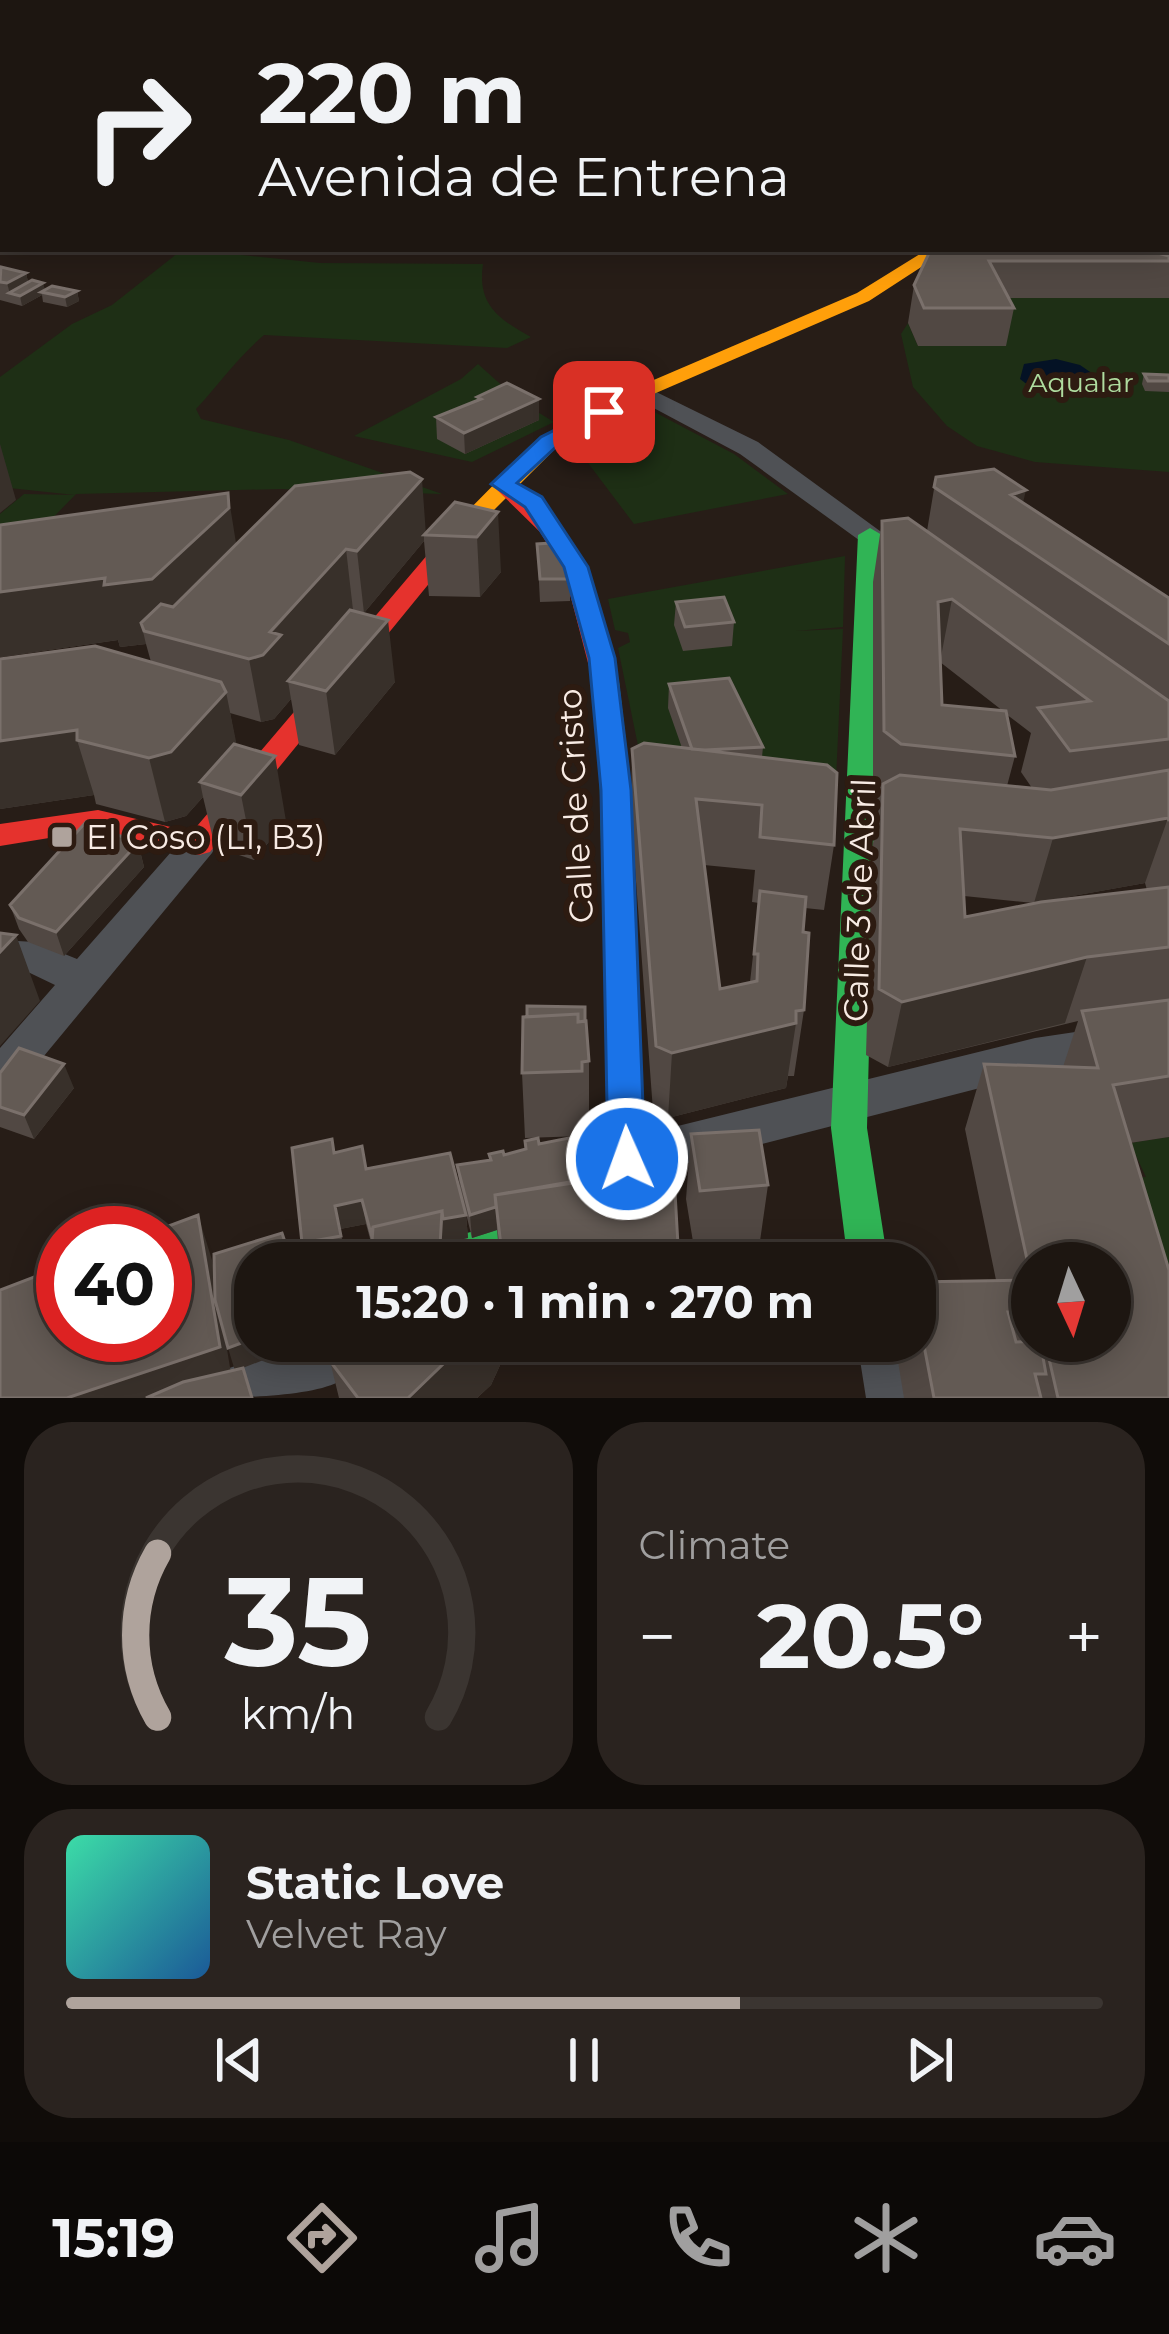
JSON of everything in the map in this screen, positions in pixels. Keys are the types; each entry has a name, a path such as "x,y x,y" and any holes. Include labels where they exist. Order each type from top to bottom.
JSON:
{"street":[{"path":"0,1078 469,520 549,442 642,392 863,297 941,256"},
{"path":"642,392 749,448 915,568"},
{"name":"Calle de Cristo","path":"502,484 533,502 545,516 586,592 633,792 627,1159"},
{"path":"420,525 469,520"},
{"name":"Calle 3 de Abril","path":"865,1242 850,1151 850,1099 869,535"},
{"path":"0,835 98,820 199,844"},
{"path":"0,955 35,958 84,980"},
{"path":"499,1242 596,1215 612,1198 627,1159 850,1099 1076,1047 1169,1035"},
{"path":"265,1389 322,1362"},
{"path":"886,1362 892,1398"}],"lane":[{"path":"1148,269 1169,268"}],"green space":[{"path":"179,252 320,263 483,264 483,290 492,309 531,337 507,348 264,335 196,409 201,419 289,440 442,494 280,489 76,494 0,572 0,514 24,494 75,495 0,487 0,377 72,324 112,305"},
{"name":"Aqualar","path":"982,298 1169,298 1169,472 1035,462 977,446 947,426 913,387 901,334 908,323 918,346"},
{"path":"478,364 518,400 554,422 472,462 354,436 461,379"},
{"path":"645,407 734,454 788,494 634,524 573,443"},
{"path":"845,556 843,627 795,631 843,629 835,801 642,765 618,648 630,642 628,633 615,630 608,599"},
{"path":"1169,1137 1169,1323 1101,1180 1146,1177 1130,1143"}],"water":[{"name":"Aqualar","path":"1056,359 1080,365 1096,376 1095,387 1057,395 1020,379 1024,364"}],"building":[{"path":"930,252 1154,252 1169,256 1169,261 989,261 1014,308 924,308 914,285"},
{"path":"1,267 26,273 0,282"},
{"path":"32,280 43,283 20,296 9,293"},
{"path":"52,286 77,291 65,297 41,292"},
{"path":"1144,374 1169,375 1169,381 1148,381"},
{"path":"507,383 539,399 464,433 436,417 481,399 477,397"},
{"path":"994,469 1026,490 1011,495 1169,598 1169,644 934,487 936,477"},
{"path":"410,472 422,479 357,551 346,549 270,632 281,635 263,655 249,659 144,631 141,623 161,604 173,607 295,486"},
{"path":"228,493 229,508 152,579 104,585 105,578 0,592 0,525"},
{"path":"455,502 498,512 477,537 424,535"},
{"path":"908,518 1169,701 1169,739 1070,751 1038,708 1090,701 952,599 938,602 942,705 1006,711 1015,756 901,744 884,731 882,521"},
{"path":"566,542 570,579 540,579 537,544"},
{"path":"724,597 734,622 685,627 676,602"},
{"path":"350,610 388,620 326,691 288,681"},
{"path":"95,646 221,682 226,692 171,752 149,758 77,740 77,730 0,741 0,659"},
{"path":"729,678 763,747 692,749 669,684"},
{"path":"644,743 827,765 837,773 834,845 760,837 762,805 696,799 720,989 757,981 758,954 754,954 760,891 806,897 803,932 809,933 804,1010 796,1011 796,1023 672,1053 656,1046 632,749"},
{"path":"234,744 275,756 241,795 200,782"},
{"path":"1169,770 1169,821 1053,838 960,829 965,917 1041,902 1169,887 1169,947 1087,957 902,1002 879,989 883,784 900,775 1051,790"},
{"path":"86,822 138,843 56,932 19,918 10,905"},
{"path":"0,933 16,935 0,952"},
{"path":"1169,1000 1169,1076 1113,1085 1169,1270 1169,1398 1058,1398 1050,1362 1131,1362 1131,1242 1023,1242 984,1064 1098,1068 1082,1011"},
{"path":"527,1006 585,1007 585,1021 578,1022 578,1014 527,1017"},
{"path":"578,1014 578,1022 586,1021 589,1061 582,1062 582,1071 522,1073 523,1017"},
{"path":"19,1048 64,1064 24,1115 0,1107 0,1073"},
{"path":"759,1130 768,1185 700,1191 691,1134"},
{"path":"589,1134 587,1170 581,1180 495,1195 496,1207 470,1215 457,1165 526,1149 525,1141 538,1138 539,1144"},
{"path":"332,1139 334,1153 362,1146 366,1169 450,1153 466,1215 443,1219 442,1211 373,1227 371,1234 362,1200 335,1206 341,1236 302,1242 292,1148"},
{"path":"672,1139 678,1242 501,1242 495,1195 593,1180 644,1183 642,1145"},
{"path":"442,1211 440,1242 372,1242 373,1227"},
{"path":"198,1215 220,1347 192,1356 192,1217"},
{"path":"282,1233 285,1242 253,1242"},
{"path":"234,1248 234,1346 228,1348 215,1300 214,1254"},
{"path":"36,1276 36,1362 175,1362 67,1398 0,1398 0,1290"},
{"path":"1011,1280 1011,1362 1044,1362 1046,1374 1035,1374 1041,1398 934,1398 927,1362 936,1362 936,1282"},
{"path":"331,1362 445,1362 408,1398 358,1398"},
{"path":"243,1368 252,1398 146,1398 183,1382"}],"traffic: fast":[{"path":"865,1242 849,1128 870,535"},
{"path":"499,1242 596,1215 612,1198 627,1159 613,751 606,682"}],"traffic: slow":[{"path":"459,532 549,442 642,392 863,297 935,252"}],"traffic: jam":[{"path":"502,484 528,505 564,548 585,595 606,682"},
{"path":"0,835 98,820 199,844 459,532"}],"place":[{"name":"El Coso (L1, B3)","path":"62,837"}],"route":[{"path":"604,412 549,442 502,484 533,502 576,567 602,658 616,790 627,1159"}]}
